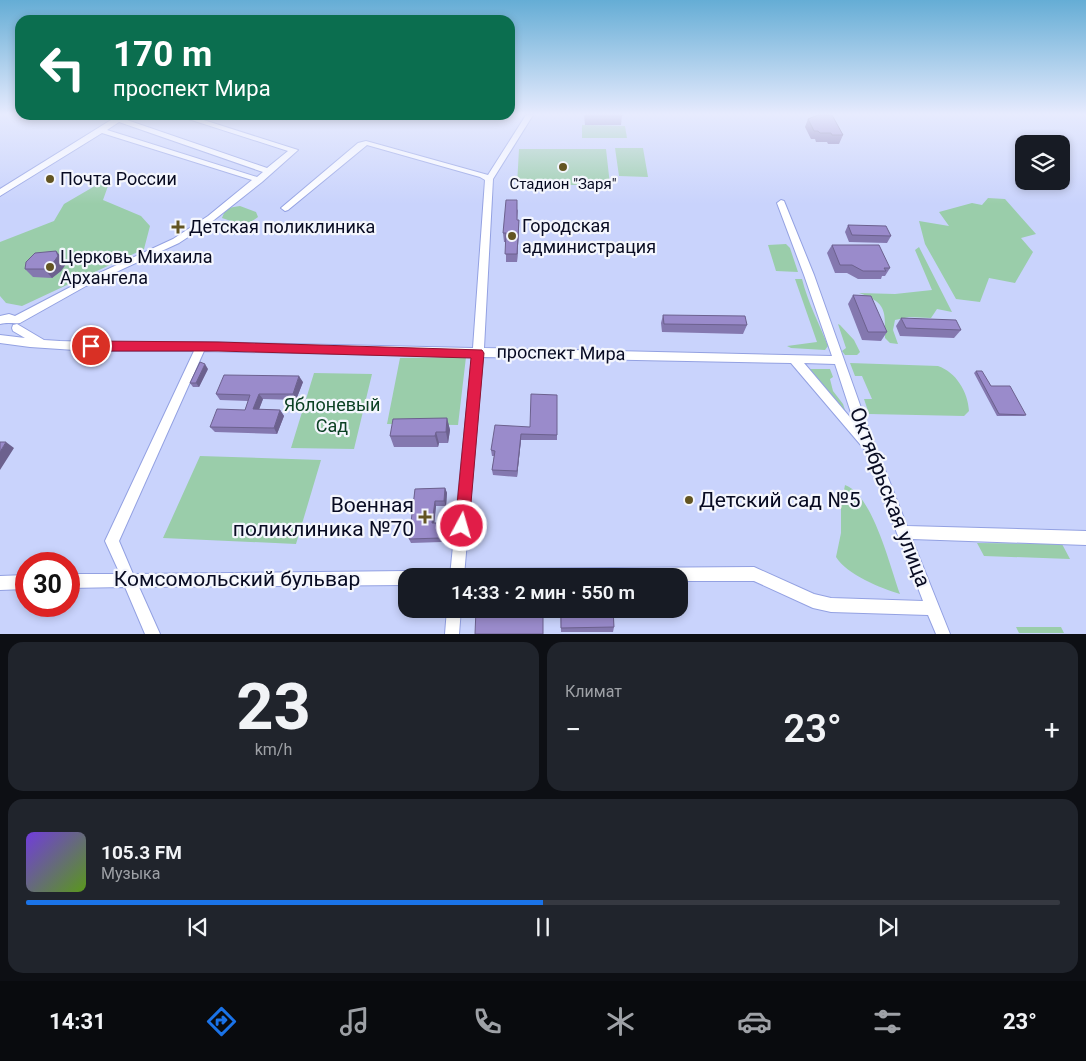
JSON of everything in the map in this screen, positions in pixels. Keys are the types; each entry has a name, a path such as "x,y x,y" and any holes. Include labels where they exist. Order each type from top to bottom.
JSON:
{"street":[{"path":"0,193 78,145"},
{"path":"148,145 259,180"},
{"path":"179,154 193,145 269,171"},
{"path":"0,339 8,319 176,241 200,226 294,150 276,145"},
{"path":"285,208 360,145"},
{"path":"372,145 483,175 489,179"},
{"path":"458,568 478,353 489,179 511,145"},
{"name":"Октябрьская улица","path":"781,203 809,275 859,419 943,634"},
{"path":"8,319 45,345"},
{"name":"проспект Мира","path":"0,339 45,345 199,351 478,353 838,360"},
{"path":"153,634 112,541 199,351"},
{"path":"793,358 873,452"},
{"path":"843,419 859,419"},
{"path":"904,532 1086,538"},
{"path":"688,574 754,574 813,601 830,605 933,608"},
{"name":"Комсомольский бульвар","path":"80,581 398,578"},
{"path":"0,582 15,582"},
{"path":"452,634 453,618"}],"green space":[{"path":"615,148 643,148 648,177 619,176"},
{"name":"Стадион \"Заря\"","path":"519,149 606,149 610,185 517,185"},
{"path":"100,183 108,186 103,200 141,216 150,226 144,249 22,306 6,303 0,296 0,242 54,221 64,204"},
{"path":"988,198 1005,199 1036,234 1021,238 1033,252 1015,283 989,278 980,302 956,299 925,244 919,221 949,226 939,212 972,203 982,205"},
{"path":"240,206 256,212 258,217 245,223 237,223 222,218 229,209"},
{"path":"786,244 790,248 798,272 776,271 768,245"},
{"path":"919,247 952,312 937,309 931,318 909,317 895,320 893,330 898,344 890,343 885,338 884,314 880,304 859,293 895,294 932,290 915,250"},
{"path":"795,279 802,279 810,305 828,346 825,350 791,348 787,346 817,342"},
{"path":"838,324 854,340 860,352 857,355 845,355 842,351 846,348"},
{"path":"466,357 458,425 387,424 400,358"},
{"path":"850,363 938,366 950,373 960,384 966,397 969,411 964,416 869,414 864,399 872,399 862,376 855,376"},
{"path":"807,369 830,369 833,377 830,379 833,391 843,404 846,413"},
{"name":"Яблоневый Сад","path":"314,373 372,374 354,449 291,448"},
{"path":"200,456 321,460 296,544 163,538"},
{"path":"845,485 855,491 864,502 872,517 886,550 900,594 856,575 841,564 836,557 841,533 841,506"},
{"path":"977,543 1062,544 1070,559 984,556"},
{"path":"1016,627 1061,627 1064,633 1019,633"}],"building":[{"name":"Городская администрация","path":"506,200 517,200 517,220 519,220 517,254 505,254 506,233 503,233"},
{"path":"848,225 886,226 891,236 852,235"},
{"path":"832,245 879,245 890,268 884,268 886,271 863,271 852,265 840,265"},
{"path":"56,251 58,256 53,263 44,269 25,269 26,262 35,253"},
{"path":"853,295 871,296 887,332 868,332"},
{"path":"663,315 745,316 747,325 664,324"},
{"path":"901,318 956,320 961,330 906,328"},
{"path":"200,362 205,364 196,383 190,383"},
{"path":"976,371 982,371 991,386 1010,386 1026,415 999,414"},
{"path":"224,375 299,376 293,394 259,394 253,409 280,410 274,428 210,427 217,409 245,410 250,395 216,394"},
{"path":"531,394 557,395 557,435 521,434 517,471 492,470 495,451 491,450 495,425 530,427"},
{"path":"447,418 446,432 436,432 435,436 390,436 393,419"},
{"path":"0,442 6,442 0,452"},
{"name":"Военная поликлиника №70","path":"445,488 444,501 435,501 432,523 442,523 441,538 409,539 415,489"},
{"path":"476,618 543,618 543,634 475,634"},
{"path":"561,618 614,618 614,627 561,628"}],"place":[{"name":"Стадион \"Заря\"","path":"563,167"},
{"name":"Почта России","path":"50,179"},
{"name":"Детская поликлиника","path":"178,227"},
{"name":"Городская администрация","path":"512,236"},
{"name":"Церковь Михаила Архангела","path":"50,267"},
{"name":"Детский сад №5","path":"689,500"},
{"name":"Военная поликлиника №70","path":"425,517"}],"route":[{"path":"91,346 478,353 462,526"}]}
